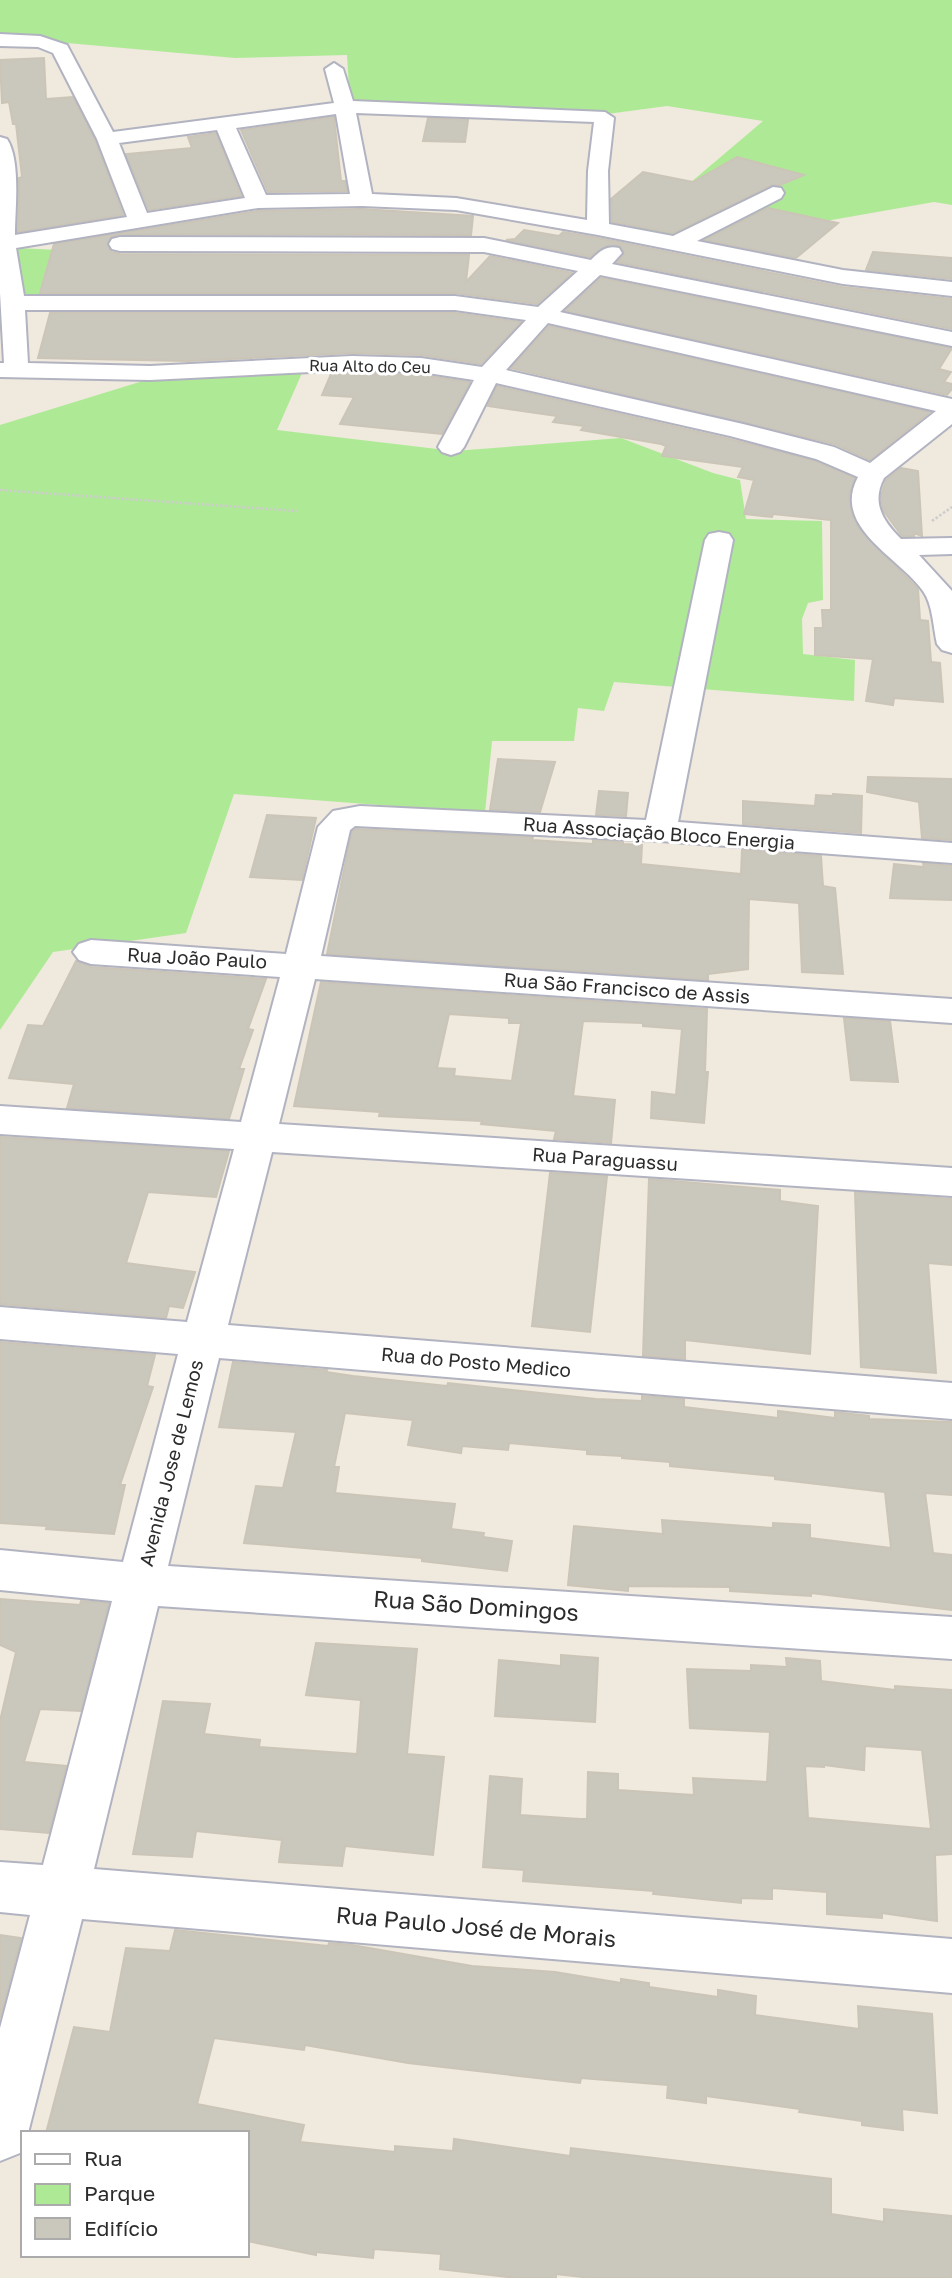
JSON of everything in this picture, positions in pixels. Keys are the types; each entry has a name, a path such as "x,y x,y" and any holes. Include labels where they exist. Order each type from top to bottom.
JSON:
{"street":[{"path":"0,40 40,42 60,49 107,139 140,222"},
{"path":"334,69 345,107 362,200"},
{"path":"107,139 224,121 345,107 589,114 604,118 598,171 598,228"},
{"path":"224,121 258,202"},
{"path":"1,156 3,239 13,303 8,370"},
{"path":"677,243 773,194"},
{"path":"3,239 140,222 258,202 362,200 456,204 630,234 843,277 952,289"},
{"path":"451,446 489,374 542,315 630,234"},
{"path":"3,239 484,246 598,266 952,339"},
{"path":"13,303 455,303 542,315 952,409"},
{"name":"Rua Alto do Ceu","path":"8,370 173,372 387,363 489,374 734,429 825,453 873,474"},
{"path":"952,409 873,474 863,485 862,499 866,513 893,547 945,595 952,644"},
{"path":"660,831 719,540"},
{"path":"893,547 952,546"},
{"name":"Avenida Jose de Lemos","path":"0,2133 64,1893 202,1340 303,964 334,827 340,820 351,815 365,816"},
{"name":"Rua Associação Bloco Energia","path":"365,816 660,831 952,853"},
{"name":"Rua João Paulo","path":"91,951 303,964"},
{"name":"Rua São Francisco de Assis","path":"303,964 952,1011"},
{"name":"Rua Paraguassu","path":"0,1120 952,1182"},
{"name":"Rua do Posto Medico","path":"0,1323 952,1401"},
{"name":"Rua São Domingos","path":"0,1570 140,1584 952,1638"},
{"name":"Rua Paulo José de Morais","path":"0,1887 952,1966"}],"path":[{"path":"0,489 297,511"}],"green space":[{"path":"0,0 952,0 952,205 934,202 700,243 637,228 763,121 667,106 607,114 350,104 347,55 235,58 0,37"},
{"path":"17,248 60,250 65,298 24,298"},
{"path":"302,373 277,430 454,451 621,438 713,473 740,480 746,519 822,521 823,600 808,603 802,619 803,654 855,660 854,701 614,682 604,711 578,708 574,741 492,741 485,813 234,794 186,933 53,952 0,1030 0,425 146,380"}],"building":[{"path":"44,58 46,99 73,97 95,140 123,215 18,232 19,178 22,177 16,124 13,124 9,102 2,103 0,60"},
{"path":"334,117 341,181 345,181 347,191 268,192 241,130"},
{"path":"428,118 468,120 465,142 423,141"},
{"path":"216,133 241,196 149,210 126,154 192,148 188,137"},
{"path":"737,157 804,175 780,185 772,185 673,233 612,222 611,199 643,172 693,182"},
{"path":"768,208 838,223 796,258 705,240"},
{"path":"362,209 473,216 471,235 120,234 110,238 107,245 111,252 120,254 469,255 466,282 490,256 572,273 537,304 455,293 40,293 54,244 258,211"},
{"path":"524,230 559,236 563,232 598,238 842,287 952,299 952,329 617,262 625,253 619,245 606,246 590,257 506,240 515,239"},
{"path":"873,252 952,258 952,279 866,270"},
{"path":"601,278 952,348 939,369 951,372 944,382 952,384 952,389 947,395 565,311"},
{"path":"50,313 455,313 521,322 481,364 421,355 352,353 188,361 38,358"},
{"path":"549,326 930,412 870,460 835,444 511,368"},
{"path":"331,374 421,375 470,382 442,434 340,424 354,397 322,395"},
{"path":"497,386 815,461 855,478 849,495 851,512 858,527 918,589 920,620 928,621 931,662 940,663 943,702 894,698 893,705 866,701 873,659 815,655 815,628 823,628 822,610 831,610 831,520 744,514 754,480 738,477 743,467 662,456 666,446 661,444 581,430 584,426 553,422 557,416 488,406"},
{"path":"901,468 918,471 922,536 914,533 914,536 902,536 883,510 881,496 886,480"},
{"path":"498,759 555,762 540,812 490,810"},
{"path":"868,777 952,779 952,840 922,838 919,802 867,792"},
{"path":"599,791 628,793 626,816 596,815"},
{"path":"816,795 862,796 861,833 743,824 743,801 815,806"},
{"path":"267,815 316,818 302,880 250,877"},
{"path":"356,829 533,837 532,840 593,844 593,840 623,842 642,845 641,864 741,874 742,850 821,856 823,886 835,888 843,974 802,972 799,903 749,899 748,969 708,974 708,980 327,954 352,831"},
{"path":"923,863 952,866 952,900 890,898 894,864 924,867"},
{"path":"76,961 91,967 266,979 248,1029 253,1030 239,1069 244,1069 229,1119 67,1108 74,1084 9,1078 28,1025 43,1026"},
{"path":"321,982 707,1009 705,1072 708,1072 704,1123 651,1118 652,1092 676,1095 682,1029 643,1026 643,1023 583,1021 573,1096 615,1100 611,1143 554,1139 556,1131 481,1124 482,1121 379,1116 380,1112 294,1106","holes":["449,1014 509,1018 509,1023 521,1023 512,1081 454,1076 455,1069 437,1068"]},
{"path":"844,1018 890,1021 898,1082 851,1080"},
{"path":"0,1137 229,1151 216,1197 148,1192 126,1263 195,1272 183,1308 169,1306 166,1318 0,1304"},
{"path":"550,1173 607,1176 590,1332 532,1326"},
{"path":"649,1179 780,1190 780,1201 818,1206 810,1354 685,1340 685,1359 643,1356"},
{"path":"855,1192 952,1199 952,1265 928,1263 936,1373 861,1367"},
{"path":"0,1342 155,1355 147,1386 153,1387 120,1485 125,1485 114,1534 0,1523"},
{"path":"233,1362 327,1370 326,1372 353,1376 447,1386 448,1383 596,1399 642,1401 642,1396 684,1399 684,1407 778,1418 778,1411 835,1418 835,1412 869,1416 869,1419 952,1422 952,1495 925,1493 933,1553 952,1555 952,1610 811,1593 811,1596 730,1591 730,1587 628,1586 628,1591 568,1585 574,1526 663,1534 662,1520 773,1528 773,1523 810,1525 810,1538 891,1548 885,1492 775,1479 775,1476 670,1466 670,1462 587,1454 587,1450 509,1443 508,1450 462,1446 461,1453 408,1445 413,1420 345,1413 334,1467 339,1467 335,1493 455,1504 451,1529 484,1533 483,1537 512,1541 507,1571 422,1561 422,1558 244,1543 256,1486 283,1488 296,1432 219,1427"},
{"path":"0,1599 80,1605 81,1601 109,1603 81,1711 40,1709 24,1762 66,1766 49,1833 0,1829 0,1721 16,1652 0,1645"},
{"path":"316,1643 417,1649 407,1754 444,1757 433,1855 345,1846 342,1866 279,1862 282,1840 196,1831 192,1857 133,1854 163,1701 210,1704 204,1734 260,1740 259,1747 357,1754 361,1700 306,1695"},
{"path":"561,1655 598,1658 595,1722 495,1716 499,1660 561,1666"},
{"path":"786,1658 820,1661 821,1681 895,1690 895,1686 952,1690 952,1854 935,1855 937,1921 882,1913 882,1918 827,1914 827,1892 772,1888 772,1899 741,1898 741,1903 653,1894 654,1891 523,1881 524,1870 483,1867 490,1776 522,1779 520,1815 580,1819 587,1819 588,1772 618,1774 618,1790 694,1795 693,1778 767,1782 770,1732 690,1728 687,1669 751,1671 751,1665 787,1667","holes":["865,1746 922,1750 931,1829 808,1818 805,1766 824,1765 864,1770"]},
{"path":"175,1930 328,1946 329,1943 352,1945 472,1966 555,1972 621,1983 621,1979 649,1983 649,1987 718,1997 718,1990 756,1996 755,2015 859,2029 858,2006 932,2014 937,2113 902,2109 903,2130 862,2125 862,2121 799,2112 800,2109 706,2096 706,2103 667,2098 668,2085 581,2078 580,2083 408,2063 305,2045 304,2050 214,2038 197,2104 304,2125 300,2142 395,2152 395,2146 453,2151 454,2139 570,2156 571,2148 831,2179 831,2214 884,2222 884,2209 952,2216 952,2278 591,2278 556,2274 556,2278 516,2278 440,2269 441,2254 374,2249 373,2258 316,2252 316,2255 248,2241 248,2131 47,2131 74,2027 110,2032 126,1948 170,1951"},
{"path":"0,1935 21,1938 0,2018"}]}
